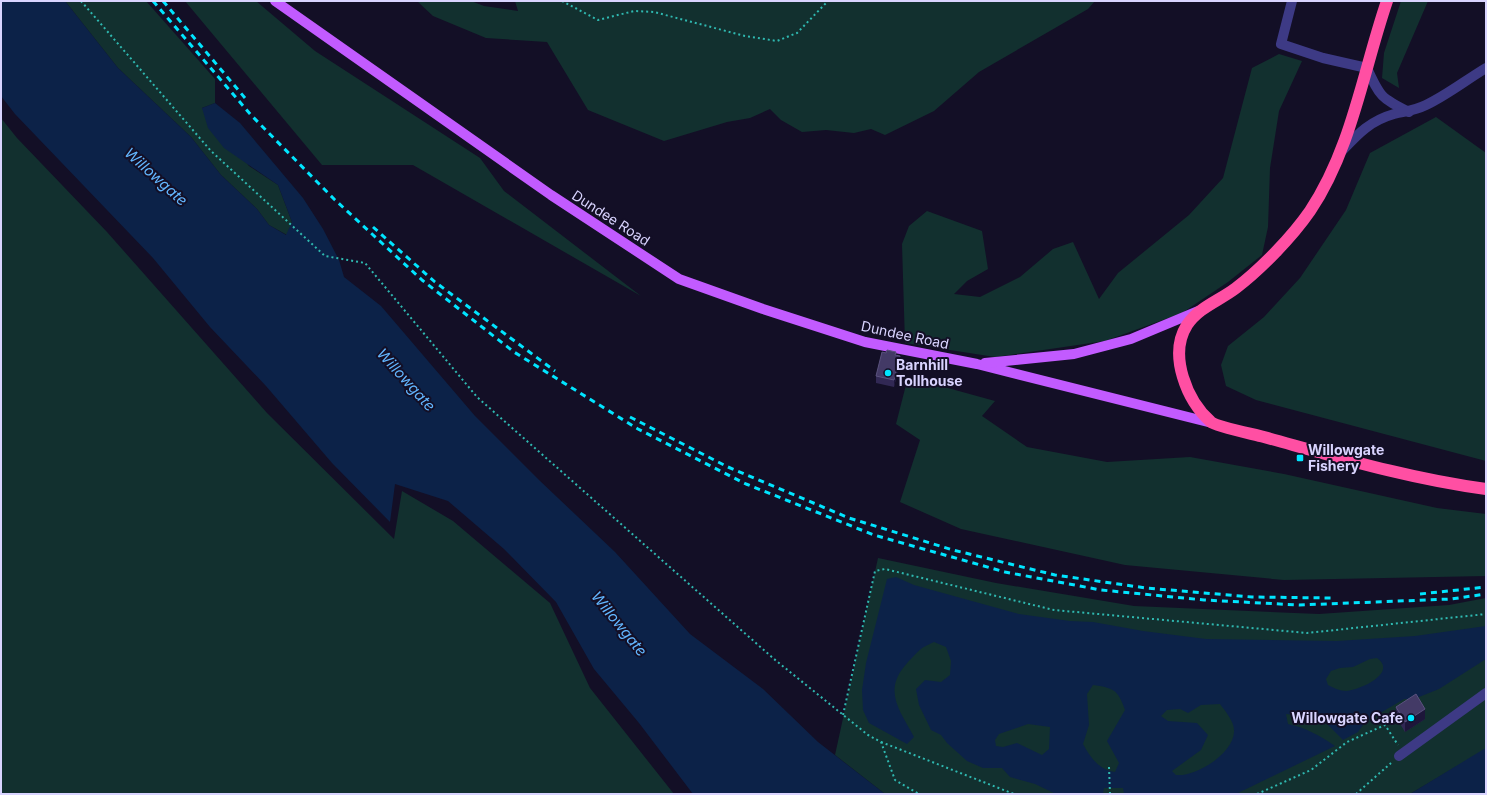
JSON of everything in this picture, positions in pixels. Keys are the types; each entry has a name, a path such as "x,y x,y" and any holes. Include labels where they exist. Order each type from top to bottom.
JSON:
{"highway":[{"path":"1387,1 1340,153 1309,212 1279,249 1237,288 1198,311 1186,327 1181,345 1180,362 1183,381 1190,397 1212,423 1395,473 1486,489"}],"main road":[{"name":"Dundee Road","path":"275,1 551,196 679,279 763,309 865,342 977,364"},
{"path":"977,364 1074,354 1130,339 1198,311"},
{"path":"977,364 1212,423"}],"lane":[{"path":"1292,1 1281,44 1323,58 1367,68 1378,93 1392,105 1409,112"},
{"path":"1340,153 1366,127 1395,114 1409,112 1427,105 1486,68"},
{"path":"1401,754 1486,693"}],"path":[{"path":"81,1 217,156 325,256 365,263 477,397 768,654 868,735 881,742 1014,794"},
{"path":"562,1 598,20 634,11 654,12 745,36 777,40 797,33 828,1"},
{"path":"843,715 875,571 885,569 1054,610 1307,633 1486,614"},
{"path":"1257,794 1311,770 1347,742 1385,724 1401,754 1356,794"},
{"path":"881,742 895,780 919,794"},
{"path":"1109,767 1110,793"}],"green space":[{"path":"65,1 146,1 215,79 215,103 202,108 249,166 278,185 292,222 287,235 269,225 257,209 221,175 191,137 118,68"},
{"path":"185,1 256,1 315,51 480,158 504,191 641,296 413,165 322,165"},
{"path":"417,1 471,1 484,6 518,11 515,1 1095,1 1088,9 979,72 934,111 885,135 871,129 854,133 826,130 802,132 781,120 770,109 750,118 727,122 664,141 588,110 547,42 486,38 433,16"},
{"path":"1401,1 1428,1 1397,73 1399,88 1382,78 1384,53"},
{"path":"1279,54 1302,61 1279,111 1270,168 1268,227 1262,255 1228,282 1182,313 1105,341 995,357 905,343 902,244 909,226 927,211 982,231 988,269 967,281 954,294 980,297 1020,277 1053,249 1073,242 1099,299 1118,273 1189,215 1223,178 1252,68"},
{"path":"1436,117 1486,153 1486,461 1256,400 1226,386 1221,365 1228,346 1264,317 1300,278 1346,210 1370,153"},
{"path":"1,118 17,138 107,232 267,413 394,539 402,491 453,521 550,603 590,688 674,794 1,794"},
{"path":"908,377 995,401 982,416 1027,447 1107,462 1190,457 1284,474 1437,508 1486,514 1486,576 1284,580 1125,565 961,529 900,502 920,440 896,424"},
{"path":"878,558 996,583 1134,606 1319,614 1449,605 1486,598 1486,749 1410,794 885,794 835,755"}],"water":[{"name":"Willowgate","path":"1,1 65,1 118,68 191,137 221,175 257,209 269,225 286,235 292,222 278,185 224,148 208,128 202,108 215,103 240,123 303,198 323,229 339,260 344,277 381,306 475,416 539,480 615,552 690,634 763,689 818,742 885,794 693,794 639,723 594,669 556,602 504,549 448,501 395,484 390,522 332,463 266,386 210,327 153,258 15,114 1,96"},
{"path":"896,577 914,585 1019,614 1070,621 1093,622 1143,631 1206,639 1337,641 1415,636 1486,626 1486,659 1439,689 1414,699 1404,699 1365,722 1358,732 1343,740 1321,718 1286,714 1288,724 1312,732 1335,746 1236,794 1124,794 1123,788 1104,788 1103,794 1056,794 1035,784 1010,777 1002,768 983,768 967,761 947,743 941,735 931,730 919,705 916,689 925,680 941,682 950,675 951,661 946,647 934,642 917,652 900,672 896,682 896,700 914,737 907,744 869,723 863,710 862,690 866,663 887,579","holes":["1377,658 1382,664 1383,669 1375,680 1360,688 1346,691 1339,690 1328,685 1326,679 1331,671 1340,668 1353,667 1370,659","1093,685 1110,689 1120,698 1125,710 1107,741 1119,763 1115,772 1109,771 1100,766 1092,758 1083,744 1089,725 1087,694","1220,704 1233,724 1234,732 1232,740 1220,756 1203,768 1184,775 1176,775 1172,771 1201,750 1208,735 1197,723 1168,721 1161,716 1167,710 1180,709 1188,713 1201,705","1028,724 1050,727 1049,749 1042,755 1017,743 1003,747 996,746 995,740 999,734"]},
{"path":"1486,749 1486,794 1410,794"}],"building":[{"name":"Barnhill Tollhouse","path":"887,350 896,352 895,355 900,356 894,380 876,376 882,352 886,353"},
{"path":"1416,694 1425,709 1405,722 1396,707"}],"railway":[{"path":"153,1 251,115 334,199 422,280 514,352 638,429 746,484 874,535 1005,572 1101,590 1204,600 1299,605 1451,599 1486,594"},
{"path":"163,1 245,98"},
{"path":"373,227 435,282 555,371"},
{"path":"630,417 728,467 849,518 953,550 1055,575 1146,588 1252,597 1332,598"},
{"path":"1420,594 1486,587"}],"place":[{"name":"Barnhill Tollhouse","path":"888,373"},
{"name":"Willowgate Fishery","path":"1300,458"},
{"name":"Willowgate Cafe","path":"1411,718"}]}
